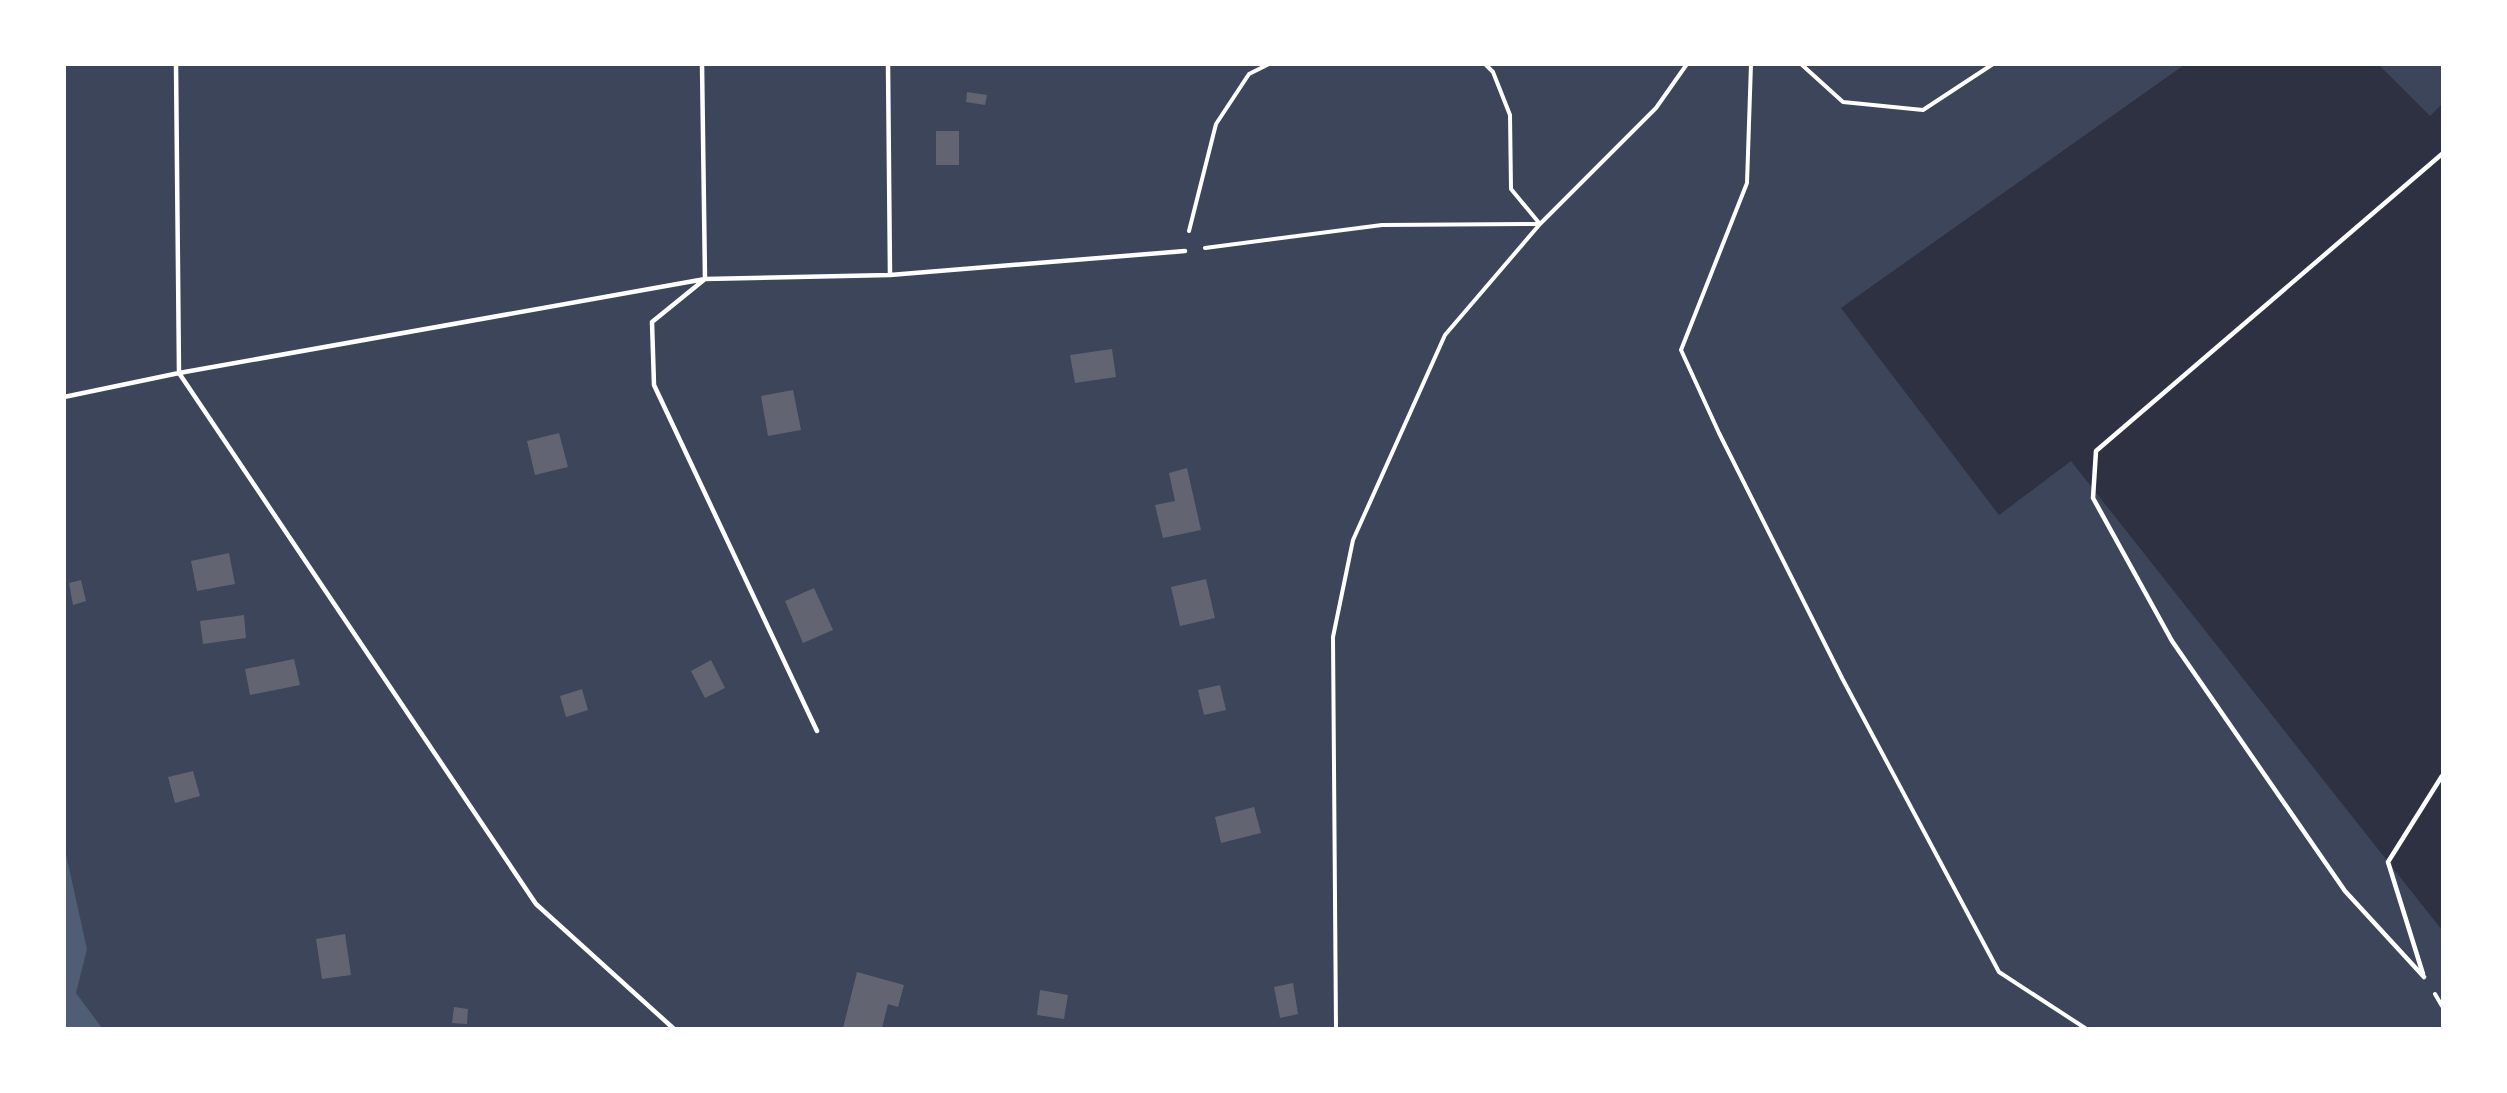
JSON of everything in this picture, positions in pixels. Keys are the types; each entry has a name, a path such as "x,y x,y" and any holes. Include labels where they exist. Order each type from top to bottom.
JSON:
{"lane":[{"path":"176,64 179,373 536,904 673,1029"},
{"path":"702,64 705,279"},
{"path":"888,64 890,275"},
{"path":"2442,154 2096,451 2093,498 2172,641 2331,872 2345,891 2424,977 2388,862 2442,776"},
{"path":"64,398 179,373 705,279 890,275 1185,251"},
{"path":"705,279 652,322 654,385 817,731"}],"path":[{"path":"1269,64 1249,74 1216,124 1185,251 1382,225 1540,224"},
{"path":"1485,64 1493,72 1510,115 1511,189 1540,224"},
{"path":"1336,1029 1333,638 1353,540 1445,335 1540,224 1656,108 1688,64"},
{"path":"1751,64 1747,183 1682,350 1719,433 1842,678 1999,972 2085,1029"},
{"path":"1801,64 1843,102 1923,110 1994,64"}],"shaded area":[{"path":"64,65 2184,65 1841,308 1999,515 2071,461 2442,930 2442,1028 65,1028"},
{"path":"2379,65 2442,65 2442,104 2430,116"},
{"path":"65,850 87,949 76,993 102,1028 65,1028"}],"building":[{"path":"967,92 987,95 985,105 966,102"},
{"path":"936,131 959,131 959,165 936,165"},
{"path":"1112,349 1116,377 1075,383 1070,355"},
{"path":"793,390 801,430 768,436 761,396"},
{"path":"559,433 568,467 535,475 527,441"},
{"path":"1187,468 1201,530 1163,538 1155,505 1175,501 1169,473"},
{"path":"229,553 235,584 197,591 191,561"},
{"path":"1206,579 1215,618 1180,626 1171,587"},
{"path":"81,580 86,601 73,605 69,583"},
{"path":"814,588 833,630 803,643 785,601"},
{"path":"244,615 246,638 203,644 200,621"},
{"path":"294,659 300,685 250,695 245,669"},
{"path":"711,660 725,688 705,698 691,671"},
{"path":"1220,685 1226,710 1204,715 1198,690"},
{"path":"582,689 588,710 566,717 560,696"},
{"path":"193,771 200,796 175,803 168,777"},
{"path":"1254,807 1261,833 1221,843 1215,817"},
{"path":"345,934 351,975 322,979 316,939"},
{"path":"857,972 904,985 898,1007 888,1004 882,1028 843,1028"},
{"path":"1293,983 1298,1014 1280,1018 1274,987"},
{"path":"1040,990 1068,995 1064,1019 1037,1015"},
{"path":"454,1007 468,1009 467,1024 452,1023"}]}
